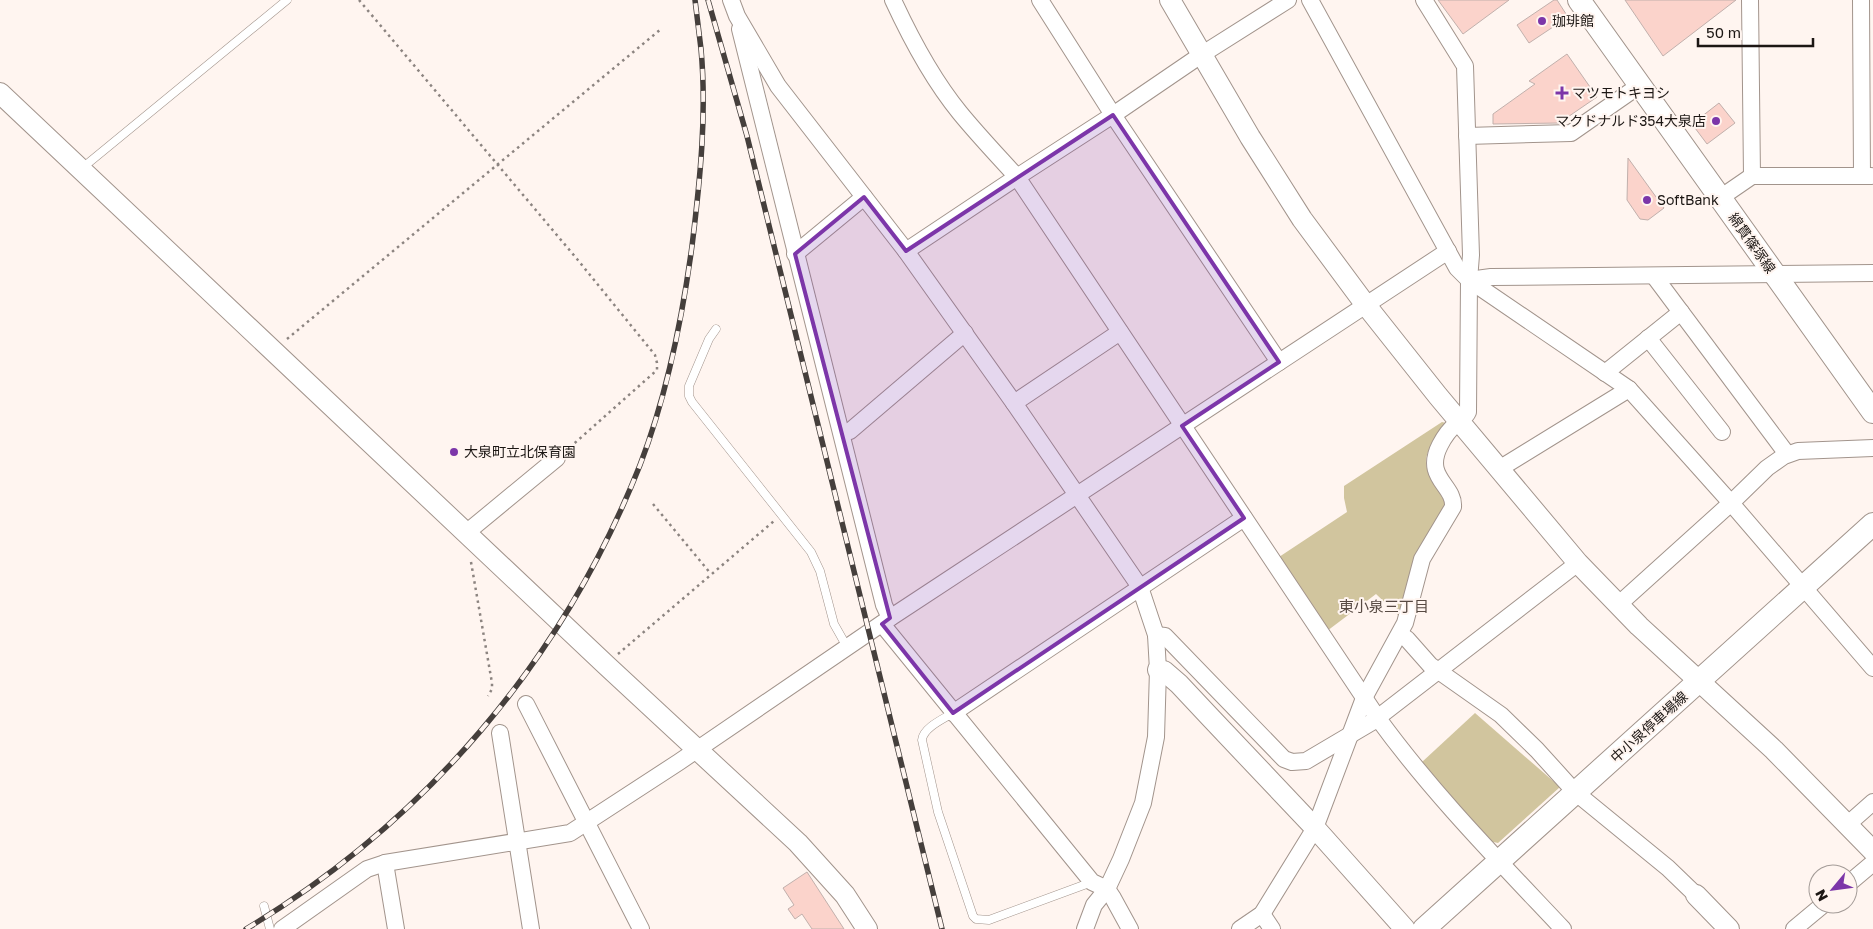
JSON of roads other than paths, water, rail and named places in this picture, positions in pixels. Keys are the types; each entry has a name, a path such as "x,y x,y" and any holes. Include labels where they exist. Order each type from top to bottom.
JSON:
{"main road":[{"name":"綿貫篠塚線","path":"1579,0 1873,412"},
{"name":"中小泉停車場線","path":"1424,929 1873,524"}],"street":[{"path":"731,0 737,16 795,254 842,433 884,605 886,621 953,713 1100,886 1113,898 1130,929"},
{"path":"893,0 939,84 960,112 1017,177 1377,718 1442,798 1498,861 1563,929"},
{"path":"1040,0 1113,115 1279,362"},
{"path":"1170,0 1250,137 1302,219 1419,373 1578,563 1639,626 1774,750 1873,852"},
{"path":"906,251 1201,55 1288,0"},
{"path":"1310,0 1458,268 1469,280 1629,389 1731,503 1873,668"},
{"path":"1240,929 1262,914 1315,828 1364,698 1405,624 1422,559 1453,507 1452,498 1437,473 1436,456 1445,437 1468,412 1469,280 1471,255 1465,66 1424,0"},
{"path":"1750,0 1752,176"},
{"path":"1720,198 1752,176 1867,176 1861,0"},
{"path":"737,16 778,86 906,251 1014,403 1140,587 1156,635 1158,670 1156,737 1143,803 1100,886 1085,929"},
{"path":"1467,136 1571,133 1640,85"},
{"path":"0,93 810,855 845,895 867,929"},
{"path":"795,254 864,197"},
{"path":"282,929 367,869 385,863 570,833 886,621 1448,251"},
{"path":"1469,280 1491,277 1873,273"},
{"path":"1654,276 1787,454"},
{"path":"1605,373 1681,312"},
{"path":"1014,403 1120,332"},
{"path":"842,433 850,431 965,333"},
{"path":"1648,338 1722,432"},
{"path":"1499,469 1629,389"},
{"path":"1618,605 1767,468 1787,454 1798,451 1873,448"},
{"path":"473,539 557,458"},
{"path":"953,713 1244,518"},
{"path":"1156,635 1165,636 1284,759 1292,762 1306,762 1377,718 1578,563"},
{"path":"1400,634 1438,671 1501,716 1537,750 1575,792 1668,868 1729,929"},
{"path":"1158,670 1164,671 1179,684 1315,828 1405,929"},
{"path":"1209,716 1225,698"},
{"path":"526,704 641,929"},
{"path":"500,733 531,929"},
{"path":"1847,825 1873,802"},
{"path":"385,863 396,929"},
{"path":"1858,876 1873,863"},
{"path":"1262,914 1272,929"},
{"path":"1794,929 1812,914"}],"lane":[{"path":"81,169 287,0"},
{"path":"716,329 708,339 688,386 689,396 814,558 820,571 834,624 847,647"},
{"path":"953,713 926,731 922,740 938,812 973,916 989,920 1100,886"},
{"path":"264,906 270,929"}],"railway":[{"path":"246,929 311,886 373,838 429,786 482,730 529,669 571,605 608,536 650,439 666,384 688,274 698,197 703,123 703,73 695,0"},
{"path":"708,0 747,136 942,929"}],"place":[{"name":"珈琲館","path":"1542,21"},
{"name":"マツモトキヨシ","path":"1562,93"},
{"name":"マクドナルド354大泉店","path":"1716,121"},
{"name":"SoftBank","path":"1647,200"},
{"name":"大泉町立北保育園","path":"454,452"}],"district":[{"name":"東小泉三丁目","path":"1384,607"}]}
